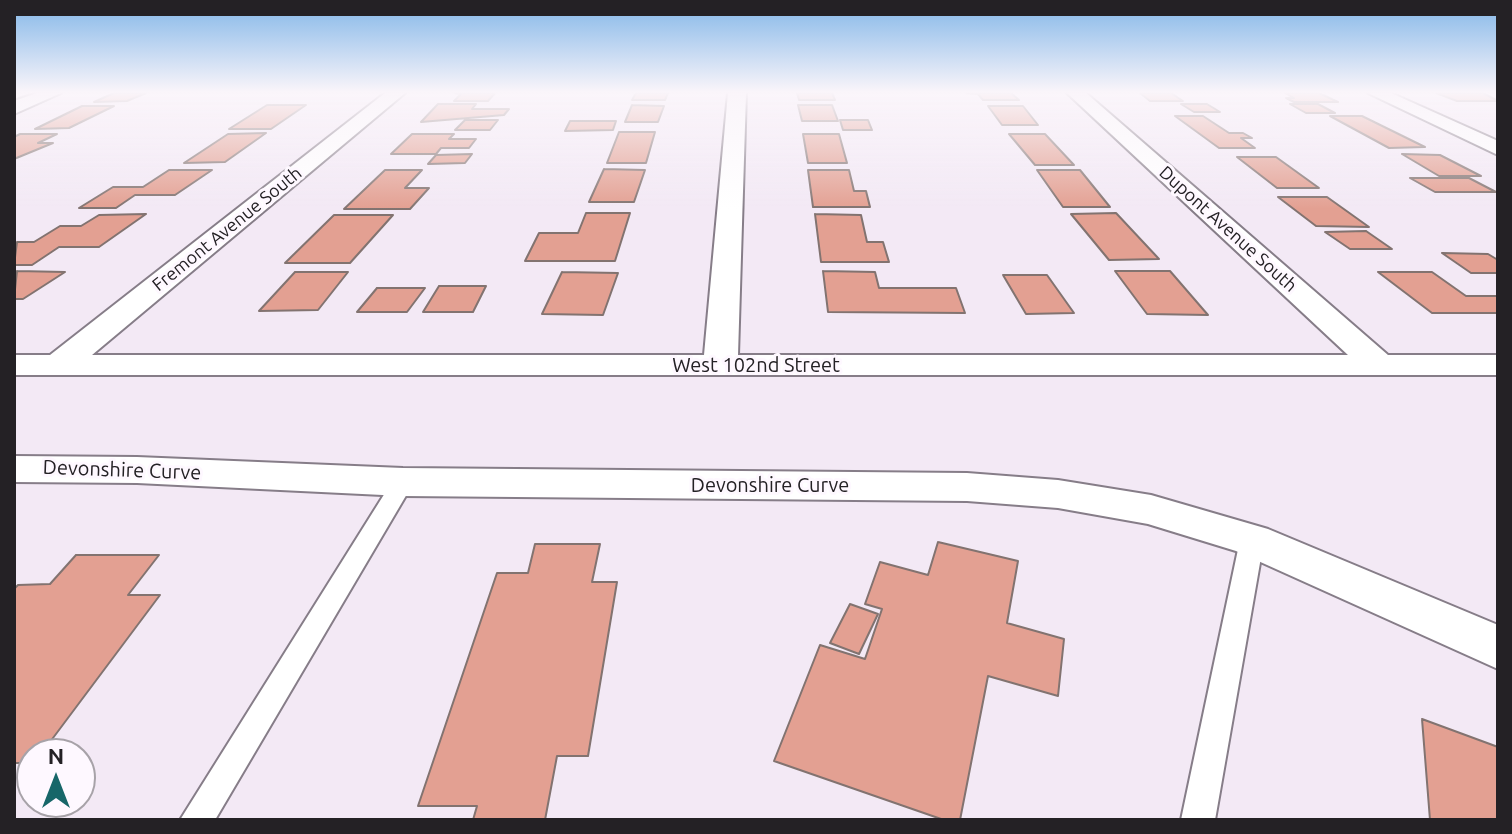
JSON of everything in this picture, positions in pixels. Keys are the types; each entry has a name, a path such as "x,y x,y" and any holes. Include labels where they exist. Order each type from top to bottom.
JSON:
{"street":[{"name":"Fremont Avenue South","path":"58,365 348,132"},
{"path":"720,365 735,132"},
{"name":"Dupont Avenue South","path":"1119,132 1379,365"},
{"path":"1461,132 1498,149"},
{"name":"West 102nd Street","path":"14,365 1498,365"},
{"name":"Devonshire Curve","path":"14,469 137,470 403,482 967,487 1058,494 1151,510 1252,540 1498,648"}],"lane":[{"path":"197,820 403,482"},
{"path":"1198,820 1252,540"}],"building":[{"path":"619,132 655,132 646,163 607,163"},
{"path":"1197,132 1243,133 1252,138 1241,138 1255,148 1219,148"},
{"path":"1359,132 1394,132 1425,147 1389,148"},
{"path":"266,133 225,162 184,163 228,134"},
{"path":"20,134 57,134 38,143 53,143 14,159 14,137"},
{"path":"412,134 454,134 449,139 476,139 469,148 441,148 436,154 391,154"},
{"path":"803,134 839,134 847,163 808,163"},
{"path":"1009,134 1045,134 1074,165 1035,165"},
{"path":"472,154 465,163 428,164 436,155"},
{"path":"1402,154 1440,155 1481,176 1439,176"},
{"path":"1237,157 1276,157 1319,188 1277,188"},
{"path":"604,169 645,170 634,202 589,202"},
{"path":"169,170 212,170 175,195 135,195 116,208 79,208 113,187 143,187"},
{"path":"385,170 422,170 405,188 429,188 410,209 344,209"},
{"path":"808,170 849,170 854,191 866,191 870,207 813,207"},
{"path":"1037,170 1080,170 1110,207 1063,207"},
{"path":"1410,178 1469,178 1496,192 1435,192"},
{"path":"1278,197 1327,197 1369,227 1316,226"},
{"path":"586,213 630,213 615,261 525,261 539,233 578,233"},
{"path":"1116,213 1159,259 1109,260 1071,214"},
{"path":"146,214 99,247 59,247 32,265 14,265 17,242 34,242 60,226 81,226 99,215"},
{"path":"815,214 861,215 867,242 883,242 889,262 821,262"},
{"path":"334,215 393,215 350,263 285,263"},
{"path":"1366,231 1392,249 1350,249 1325,232"},
{"path":"1442,253 1488,254 1498,260 1498,273 1471,273"},
{"path":"17,271 65,272 23,299 14,299"},
{"path":"823,271 875,272 879,288 956,288 965,313 828,312"},
{"path":"1115,271 1170,271 1208,315 1147,314"},
{"path":"295,272 348,272 318,310 259,311"},
{"path":"562,272 618,273 603,315 542,314"},
{"path":"1378,272 1432,272 1466,296 1498,296 1498,313 1432,313"},
{"path":"1003,275 1047,275 1074,313 1026,314"},
{"path":"439,286 486,286 473,312 423,312"},
{"path":"377,288 425,288 407,312 357,312"},
{"path":"938,542 1018,561 1007,623 1064,639 1058,696 988,676 960,820 944,820 774,761 820,645 865,659 882,609 865,604 880,562 928,575"},
{"path":"535,544 600,544 592,582 617,582 588,756 557,756 545,820 473,820 477,806 418,806 497,573 528,573"},
{"path":"76,555 159,555 128,595 160,595 53,738 16,738 14,763 14,589 18,585 50,584"},
{"path":"850,604 878,614 859,654 830,643"},
{"path":"1422,719 1498,747 1498,820 1430,820"}]}
